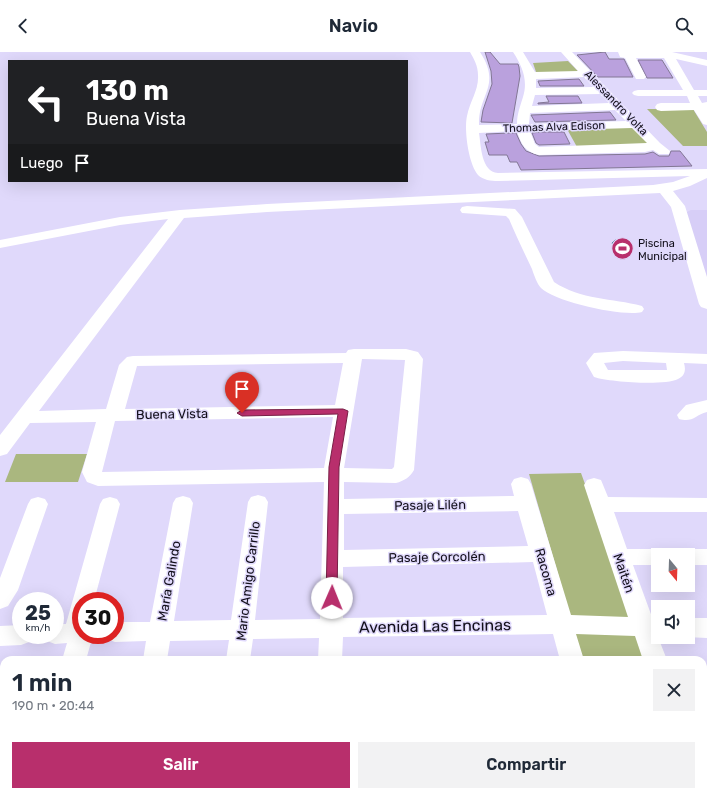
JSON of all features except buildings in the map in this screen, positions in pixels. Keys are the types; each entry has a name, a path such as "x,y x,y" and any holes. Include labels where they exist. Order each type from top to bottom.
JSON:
{"street":[{"path":"475,52 483,67 484,76 482,93 473,116 472,129 482,170 488,176 707,173"},
{"path":"518,52 526,63 531,84 524,110 522,128 530,147 536,151"},
{"name":"Alessandro Volta","path":"566,52 619,106 653,142 654,145 665,152"},
{"path":"695,52 707,54"},
{"path":"707,63 667,54 626,53 644,87 690,93 707,93"},
{"path":"667,54 690,93 703,106 707,121"},
{"path":"530,76 587,74"},
{"path":"529,92 603,90"},
{"path":"524,110 619,106"},
{"path":"661,107 703,106"},
{"name":"Thomas Alva Edison","path":"472,129 636,124"},
{"path":"520,154 536,151 645,148 654,145"},
{"path":"0,244 120,221 180,214 664,189 688,183 707,173"},
{"path":"664,189 678,206 707,304"},
{"path":"302,207 323,210 408,209 510,212 515,217 547,285 554,291 570,298 636,309"},
{"path":"0,449 180,214"},
{"path":"406,354 413,357 404,470 400,474 391,477 334,475 98,479 94,477 92,472 111,415 128,365 133,361 354,356 406,354"},
{"path":"330,656 335,458 354,356"},
{"path":"673,358 707,359"},
{"path":"686,415 693,409 707,406"},
{"name":"Buena Vista","path":"24,417 343,411"},
{"name":"Pasaje Lilén","path":"334,507 523,493"},
{"name":"Racoma","path":"523,493 571,656"},
{"name":"Maitén","path":"651,627 619,557 597,495 707,505"},
{"name":"Mario Amigo Carrillo","path":"239,656 258,502"},
{"name":"María Galindo","path":"156,656 183,503"},
{"path":"0,600 7,590 38,504"},
{"path":"86,592 110,504"},
{"name":"Pasaje Corcolén","path":"332,559 541,554"},
{"path":"619,557 651,557"},
{"path":"695,557 707,557"},
{"name":"Avenida Las Encinas","path":"124,632 561,624 651,627"},
{"path":"695,628 707,628"},
{"path":"0,636 12,635"},
{"path":"73,644 74,656"},
{"name":"Maitén","path":"653,644 655,656"}],"shaded area":[{"path":"691,210 707,210 707,285 685,213"}],"green space":[{"path":"568,61 580,73 537,75 533,63"},
{"path":"647,109 693,109 707,132 707,146 683,146"},
{"path":"633,127 648,143 577,147 567,129"},
{"path":"16,454 87,454 78,482 5,482"},
{"path":"581,473 648,656 582,656 529,474"}],"water":[{"name":"Piscina Municipal","path":"615,240 625,242 632,253 625,256 619,254 612,243"}],"place":[{"name":"Piscina Municipal","path":"622,249"}],"route":[{"path":"242,413 343,411 334,467 332,598"}]}
